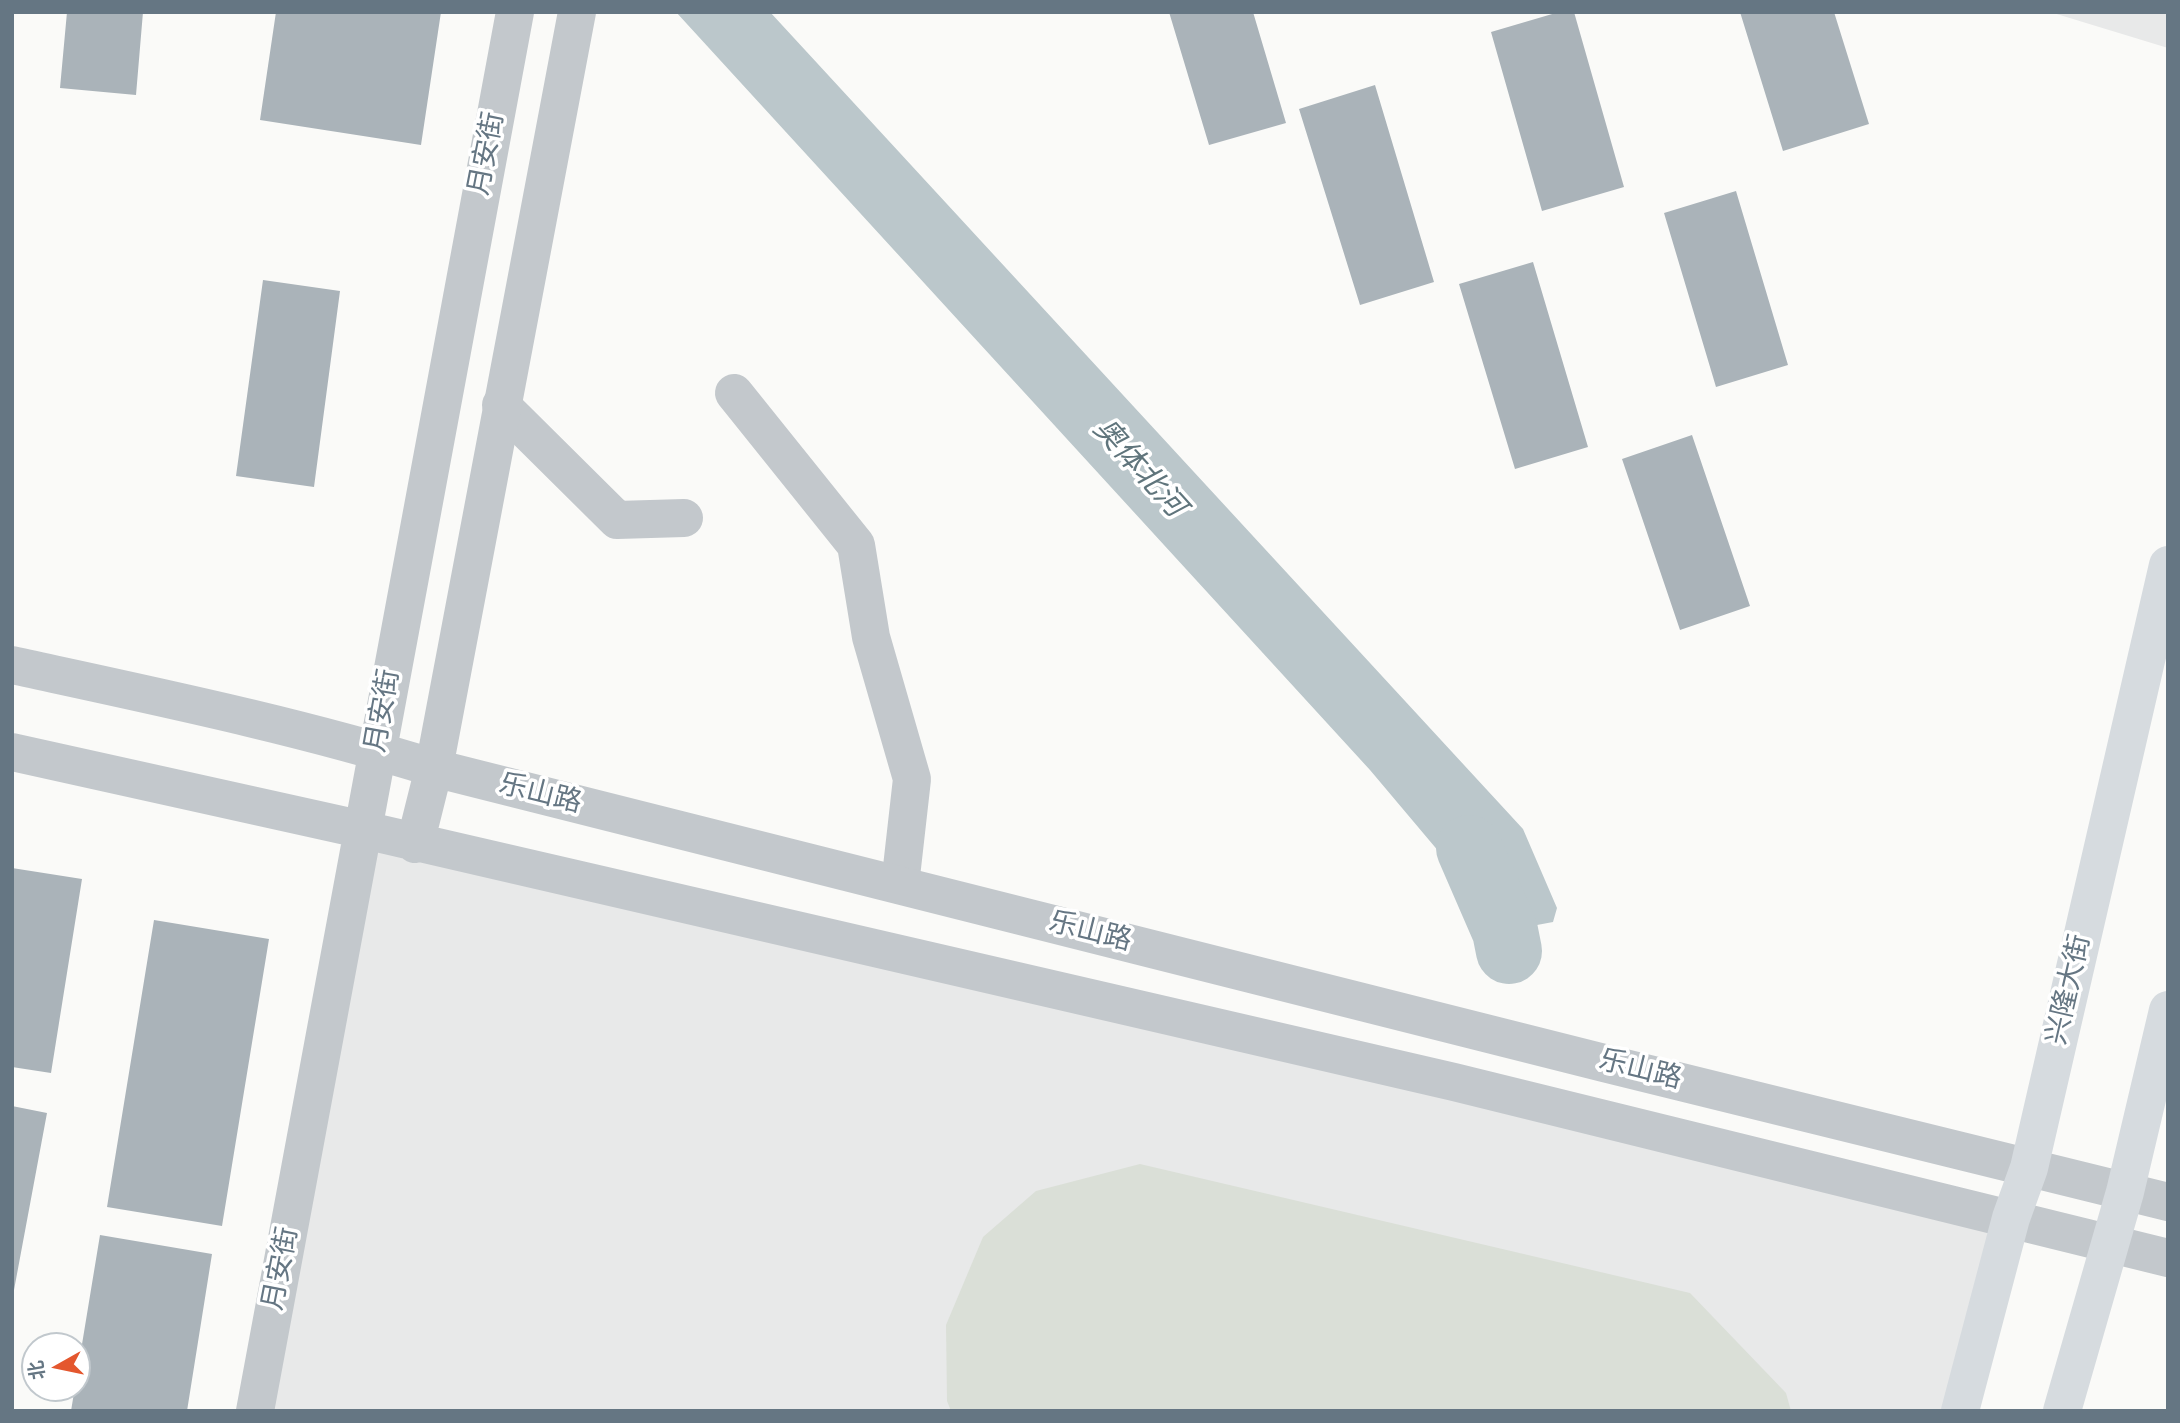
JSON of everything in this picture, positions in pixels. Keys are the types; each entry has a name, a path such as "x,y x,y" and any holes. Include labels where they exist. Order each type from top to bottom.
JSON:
{"main road":[{"name":"兴隆大街","path":"1960,1411 2011,1218 2029,1168 2168,565"},
{"path":"2062,1411 2107,1245 2125,1192 2168,1010"}],"street":[{"name":"月安街","path":"255,1411 515,12"},
{"path":"415,844 434,768 577,12"},
{"path":"734,393 856,545 871,637 912,779 900,885"},
{"path":"501,405 617,520 684,518"},
{"name":"乐山路","path":"12,665 184,702 376,750 434,768 2168,1202"},
{"name":"乐山路","path":"12,752 364,830 415,844 1454,1082 2168,1258"}],"shaded area":[{"path":"2050,12 2168,12 2168,48"},
{"path":"364,830 2022,1221 1970,1411 255,1411"},
{"path":"1140,1164 1690,1293 1786,1393 1791,1411 951,1411 947,1401 946,1325 983,1237 1036,1191"}],"water":[{"path":"676,12 770,12 1523,829 1557,908 1553,922 1505,931 1467,905 1445,859 1370,770"}],"building":[{"path":"67,12 143,12 136,95 60,88"},
{"path":"276,12 441,12 421,145 260,120"},
{"path":"1169,12 1253,12 1286,123 1209,145"},
{"path":"1559,12 1574,12 1624,187 1542,211 1491,32"},
{"path":"1740,12 1834,12 1869,124 1783,151"},
{"path":"1375,85 1434,282 1360,305 1299,109"},
{"path":"1736,191 1788,365 1716,387 1664,213"},
{"path":"1533,262 1588,447 1515,469 1459,284"},
{"path":"263,280 340,291 314,487 236,476"},
{"path":"1692,435 1750,606 1680,630 1622,459"},
{"path":"12,868 82,879 51,1073 12,1067"},
{"path":"154,920 269,939 222,1226 107,1207"},
{"path":"12,1106 47,1113 14,1290 12,1290"},
{"path":"100,1235 212,1254 187,1411 71,1411 72,1402 91,1402 91,1332 84,1332"}],"waterway":[{"name":"奥体北河","path":"1469,848 1505,931 1509,951"}]}
